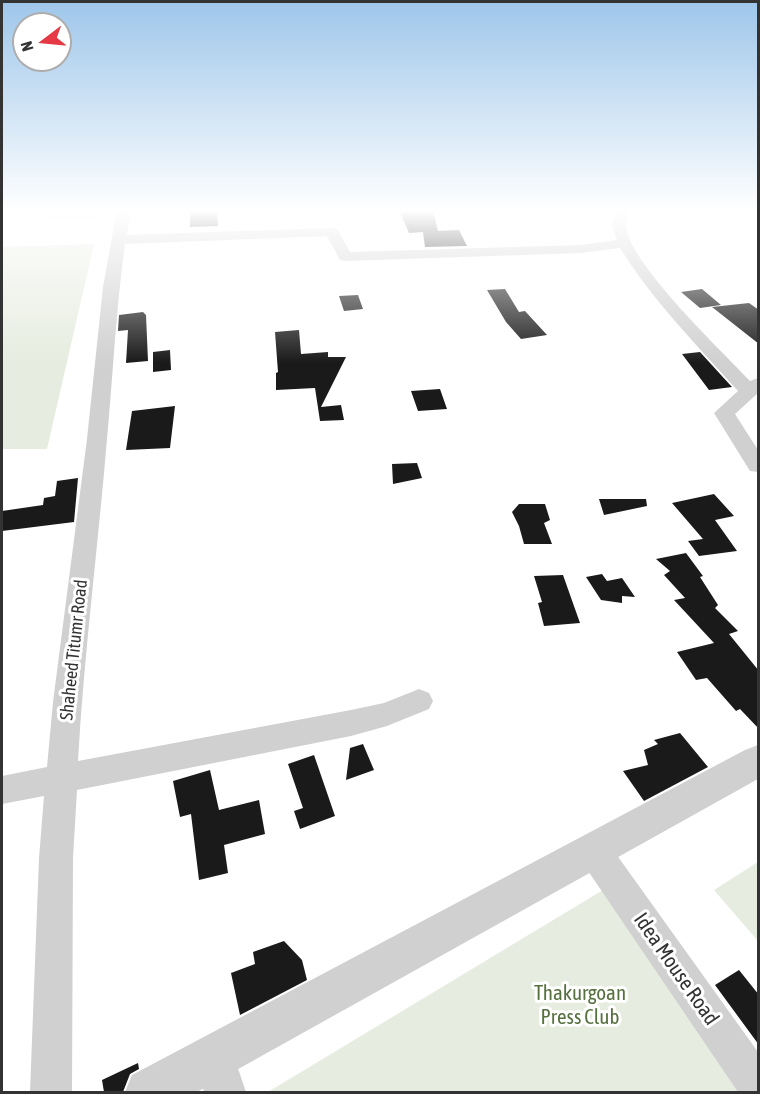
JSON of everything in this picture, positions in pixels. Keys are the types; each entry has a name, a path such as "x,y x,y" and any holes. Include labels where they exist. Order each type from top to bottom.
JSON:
{"street":[{"name":"Shaheed Titumr Road","path":"51,1092 56,858 62,778 76,618 97,439 107,321 116,261"},
{"path":"635,261 680,315 754,387 723,412 759,466"},
{"path":"2,790 351,723 387,714 419,701"},
{"path":"149,1092 220,1074 594,851 759,761"},
{"name":"Idea Mouse Road","path":"594,851 759,1086"}],"green space":[{"path":"2,261 90,261 47,449 2,449"},
{"path":"758,862 758,941 714,890"},
{"name":"Thakurgoan Press Club","path":"608,887 739,1092 268,1092"}],"building":[{"path":"505,289 519,312 525,311 547,335 521,339 506,322 487,290"},
{"path":"702,289 721,305 700,308 681,292"},
{"path":"358,295 363,309 344,311 339,296"},
{"path":"749,303 759,310 759,344 712,307"},
{"path":"143,312 146,315 148,361 126,363 128,330 118,331 119,315"},
{"path":"299,330 301,354 328,352 328,357 346,357 321,407 341,405 344,420 320,421 315,388 276,390 276,373 278,372 275,332"},
{"path":"170,350 171,370 153,372 153,352"},
{"path":"700,352 732,387 709,390 682,354"},
{"path":"440,389 447,409 418,411 411,391"},
{"path":"175,406 170,448 126,450 132,411"},
{"path":"417,463 422,478 393,484 392,464"},
{"path":"78,478 74,522 2,531 2,511 43,505 44,498 55,496 57,481"},
{"path":"714,494 734,516 715,520 737,551 699,556 688,541 703,539 672,503"},
{"path":"599,499 646,499 647,506 604,515"},
{"path":"519,504 545,504 550,520 544,523 552,544 524,544 512,512"},
{"path":"686,553 703,576 700,577 718,605 715,608 738,631 729,634 759,671 759,729 740,709 736,711 707,678 696,680 677,652 714,643 674,600 685,598 664,575 670,571 656,559"},
{"path":"602,574 607,581 622,578 635,597 622,596 622,603 601,600 586,577"},
{"path":"563,575 580,623 544,626 538,603 542,602 534,576"},
{"path":"680,733 708,767 644,801 623,771 648,765 644,750 658,744 654,740"},
{"path":"363,744 374,770 346,780 350,748"},
{"path":"314,755 335,816 300,829 294,811 303,808 288,764"},
{"path":"210,770 219,810 259,800 265,834 224,845 228,873 199,880 191,814 180,817 173,781"},
{"path":"284,941 302,960 307,980 240,1015 231,973 255,964 253,952"},
{"path":"739,970 759,995 759,1045 715,985"},
{"path":"138,1063 139,1069 130,1074 123,1092 104,1092 102,1080"}]}
